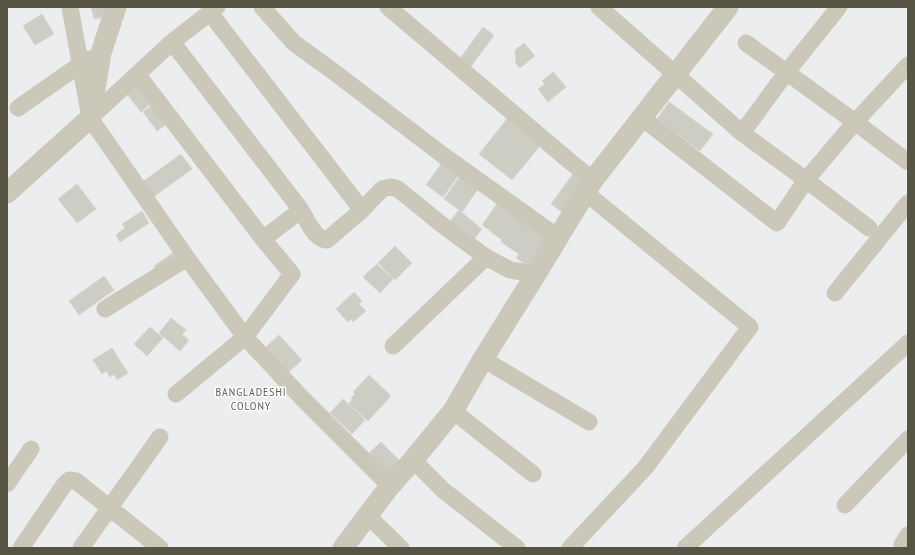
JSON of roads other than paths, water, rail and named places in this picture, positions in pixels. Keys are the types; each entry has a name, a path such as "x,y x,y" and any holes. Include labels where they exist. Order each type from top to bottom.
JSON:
{"street":[{"path":"70,7 90,118 187,258 245,337 301,397 390,486"},
{"path":"90,118 101,52 116,7"},
{"path":"262,7 294,43 444,156 559,238"},
{"path":"388,7 560,154 589,187 750,327 645,468 570,548"},
{"path":"599,7 676,73 742,133 869,228"},
{"path":"343,548 390,486 414,460 453,411 483,359 559,238 589,187 641,117 728,7"},
{"path":"742,133 786,73 839,7"},
{"path":"7,192 172,42 213,10 362,210"},
{"path":"172,42 301,210 317,236 322,240 327,240 362,210 382,189 391,187 398,189 441,224 486,257 510,270 536,274"},
{"path":"746,43 908,162"},
{"path":"18,108 80,64 101,52"},
{"path":"641,117 777,223 806,180 855,122 908,65"},
{"path":"137,74 263,239 292,274 245,337 176,394"},
{"path":"835,293 908,203"},
{"path":"263,239 301,210"},
{"path":"393,346 486,257"},
{"path":"106,309 187,258"},
{"path":"685,548 906,349"},
{"path":"483,359 589,422"},
{"path":"453,411 532,474"},
{"path":"81,548 160,437"},
{"path":"844,505 908,439"},
{"path":"7,484 31,449"},
{"path":"414,460 443,490 517,548"},
{"path":"21,548 64,485 69,480 76,481 160,548"},
{"path":"368,516 401,548"},
{"path":"902,548 902,545 908,535"}],"district":[{"name":"BANGLADESHI COLONY","path":"251,399"}]}
